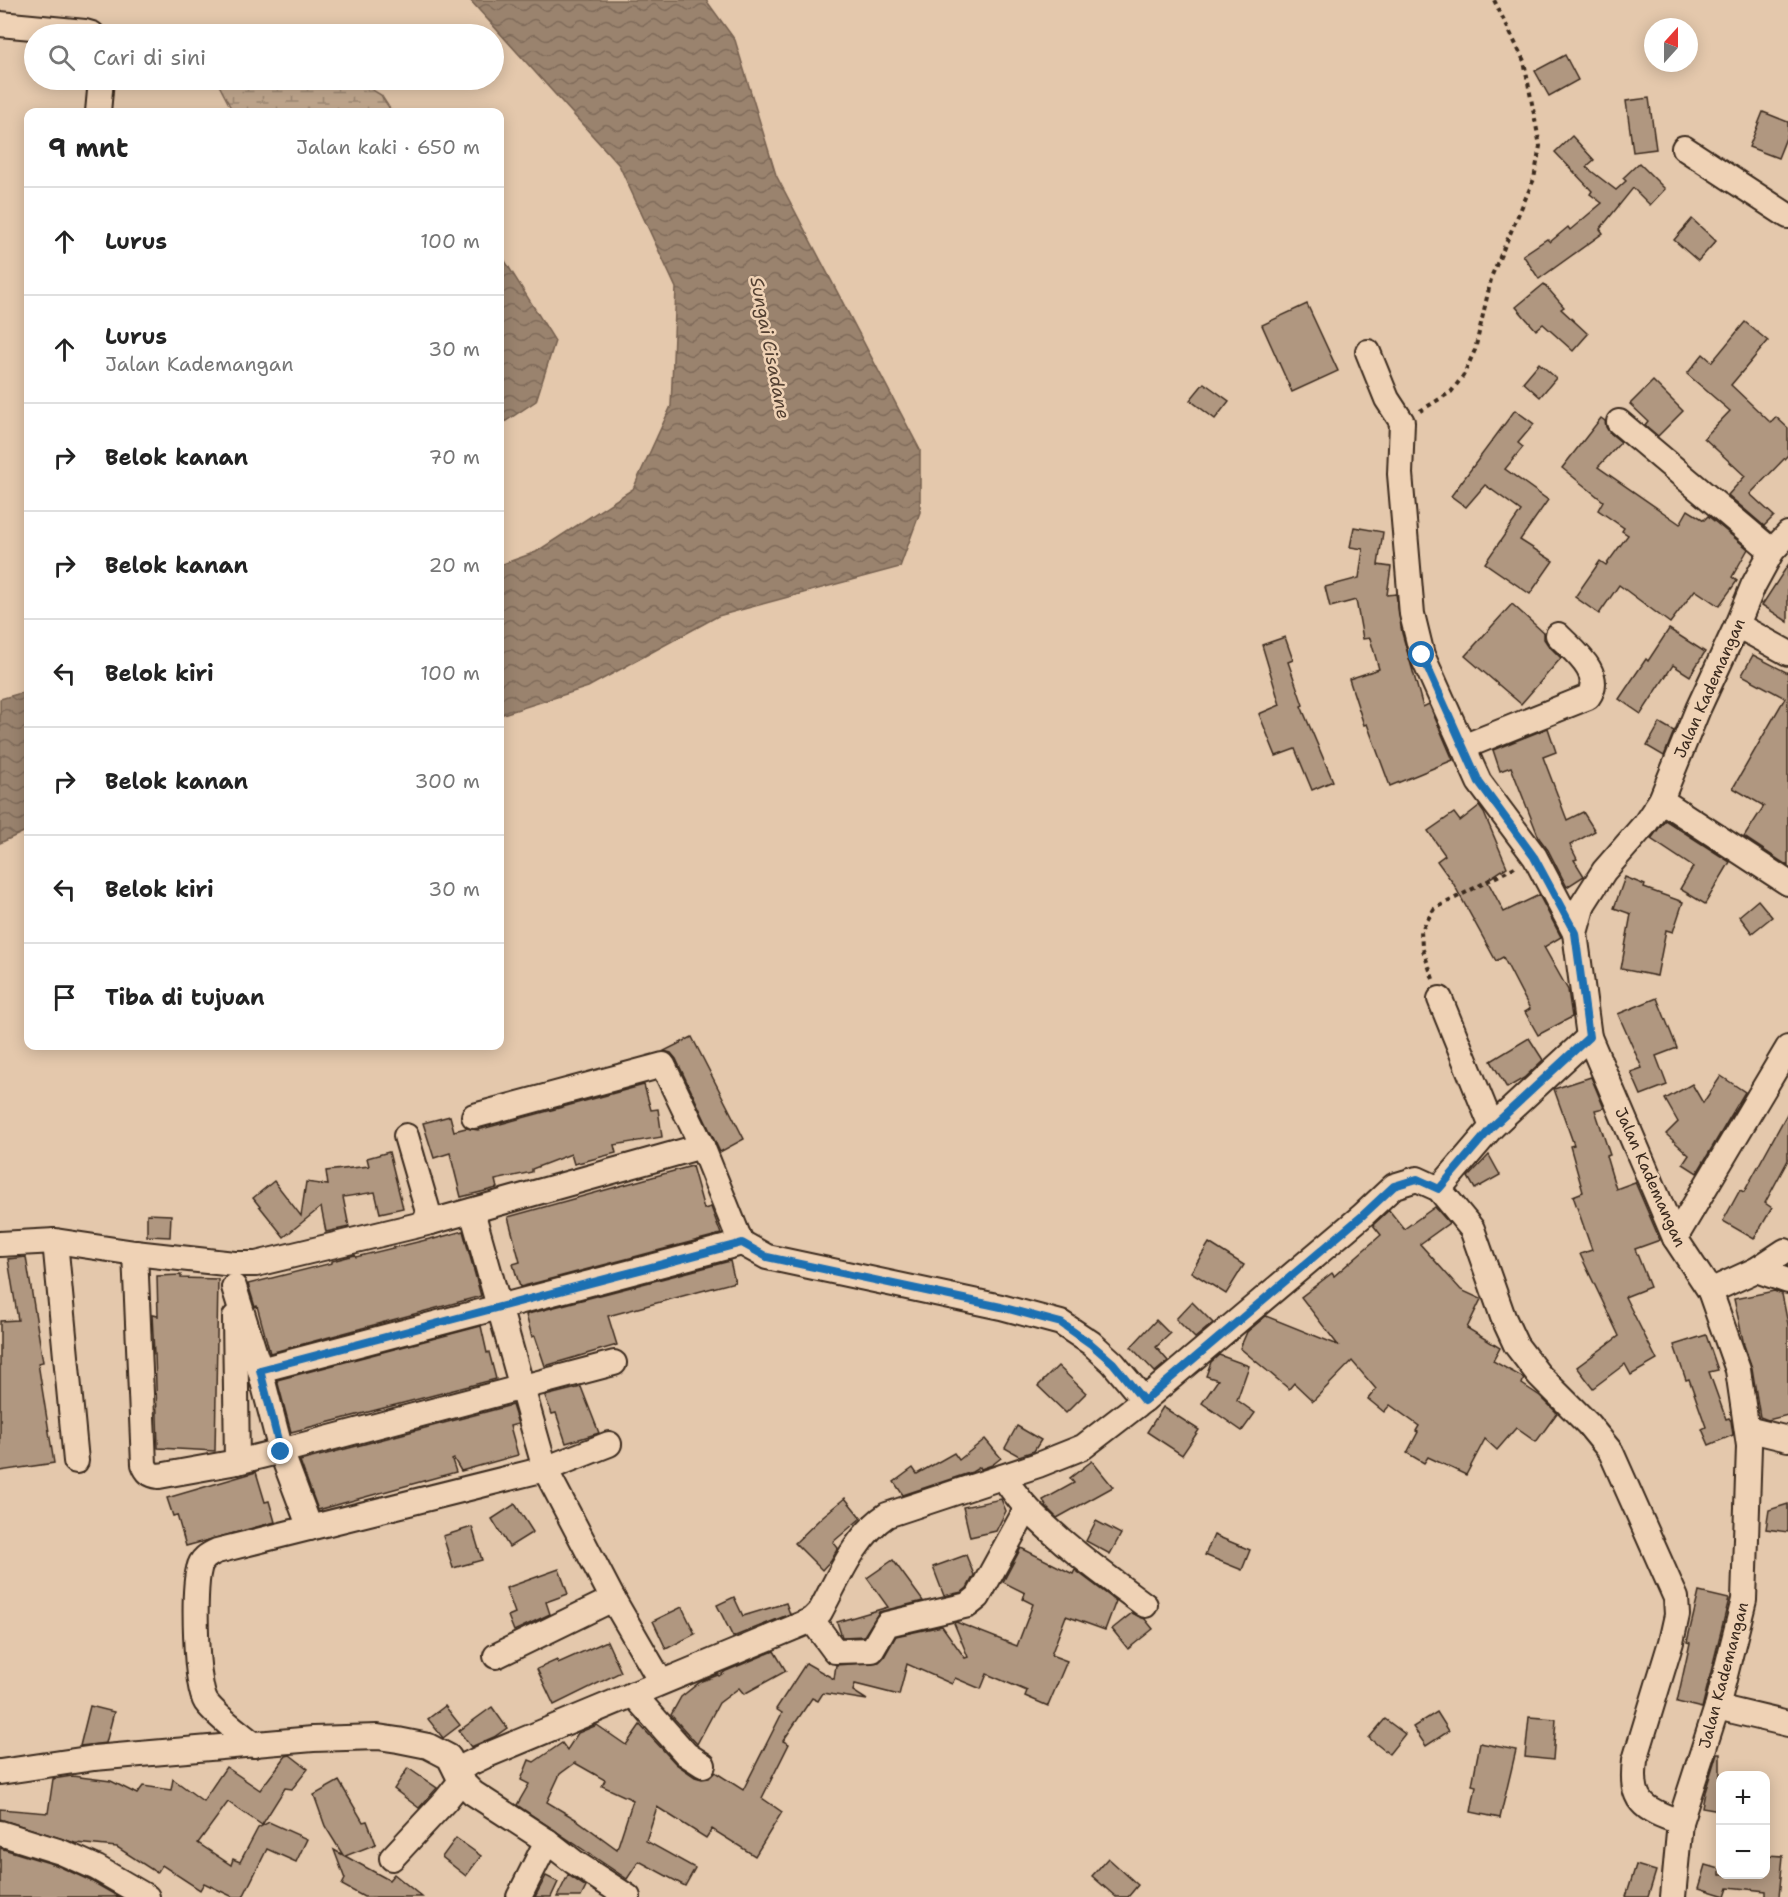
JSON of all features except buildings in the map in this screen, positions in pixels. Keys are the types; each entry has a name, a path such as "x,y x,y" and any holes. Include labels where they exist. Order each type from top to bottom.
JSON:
{"street":[{"path":"0,24 24,26"},
{"path":"98,108 100,90"},
{"path":"1684,148 1788,216"},
{"path":"1368,352 1387,399 1402,422 1400,474 1412,614 1422,655 1479,782 1534,857 1575,933"},
{"path":"1619,422 1780,542"},
{"name":"Jalan Kademangan","path":"1673,1897 1680,1822 1717,1707 1744,1600 1749,1446 1738,1370 1710,1290 1675,1238 1589,1037 1575,933 1583,904 1604,871 1645,824 1661,800 1698,709 1753,586 1780,542"},
{"path":"1737,625 1788,652"},
{"path":"1463,747 1588,697 1593,690 1593,674 1557,635"},
{"path":"1661,800 1788,883"},
{"path":"1440,999 1492,1127"},
{"path":"1439,1189 1492,1127 1589,1037"},
{"path":"1675,1238 1778,1085 1788,1048"},
{"path":"474,1116 663,1065 702,1146 742,1243 767,1257 1001,1307 1061,1323 1113,1363 1144,1401"},
{"path":"406,1136 431,1222"},
{"path":"0,1244 55,1241 135,1253 234,1276 256,1264 431,1222 702,1146"},
{"path":"393,1858 445,1802 459,1776 485,1756 812,1620 820,1612 865,1535 887,1515 1003,1477 1083,1447 1144,1401 1362,1216 1394,1186 1417,1179 1439,1189 1472,1229 1503,1317 1516,1345 1539,1375 1588,1424 1611,1452 1676,1598 1677,1615 1671,1642 1635,1760 1633,1775 1635,1793 1643,1805 1662,1816 1680,1822"},
{"path":"472,1211 545,1469 613,1599 660,1682"},
{"path":"55,1241 76,1461"},
{"path":"260,1370 742,1243"},
{"path":"1710,1290 1756,1270 1785,1251"},
{"path":"135,1253 144,1464 146,1471 159,1476 281,1452 614,1364"},
{"path":"1756,1270 1788,1281"},
{"path":"234,1276 281,1452 309,1528"},
{"path":"234,1276 237,1462"},
{"path":"1747,1429 1788,1439"},
{"path":"254,1745 206,1701 200,1684 196,1596 199,1569 203,1560 217,1551 545,1469 609,1444"},
{"path":"1003,1477 1028,1508 1075,1551 1145,1605"},
{"path":"812,1620 835,1652 872,1650 887,1624 968,1605 978,1597 1028,1508"},
{"path":"495,1656 613,1599"},
{"path":"633,1694 686,1754 703,1765"},
{"path":"1717,1707 1788,1725"},
{"path":"0,1772 94,1758 313,1739 378,1737 428,1746 449,1757 459,1776 473,1793 628,1897"},
{"path":"0,1833 61,1852 97,1868 134,1894"},
{"path":"519,1897 547,1841"}],"path":[{"path":"1402,422 1451,392 1463,376 1475,350 1492,275 1534,179 1540,146 1524,61 1494,0"},
{"path":"1440,999 1422,947 1421,931 1434,909 1534,857"}],"green space":[{"path":"222,90 373,90 381,95 389,108 231,108"}],"water":[{"name":"Sungai Cisadane","path":"470,0 706,0 735,40 776,175 920,450 920,512 900,567 718,616 588,687 504,714 504,564 536,552 633,489 671,406 676,288 619,165 504,38 504,24 492,24"},
{"path":"504,259 555,341 536,401 504,422"},
{"path":"24,692 24,832 0,843 0,699"}],"route":[{"path":"281,1452 260,1370 742,1243 767,1257 1001,1307 1061,1323 1113,1363 1144,1401 1362,1216 1394,1186 1417,1179 1439,1189 1492,1127 1589,1037 1575,933 1534,857 1479,782 1422,655"}]}
